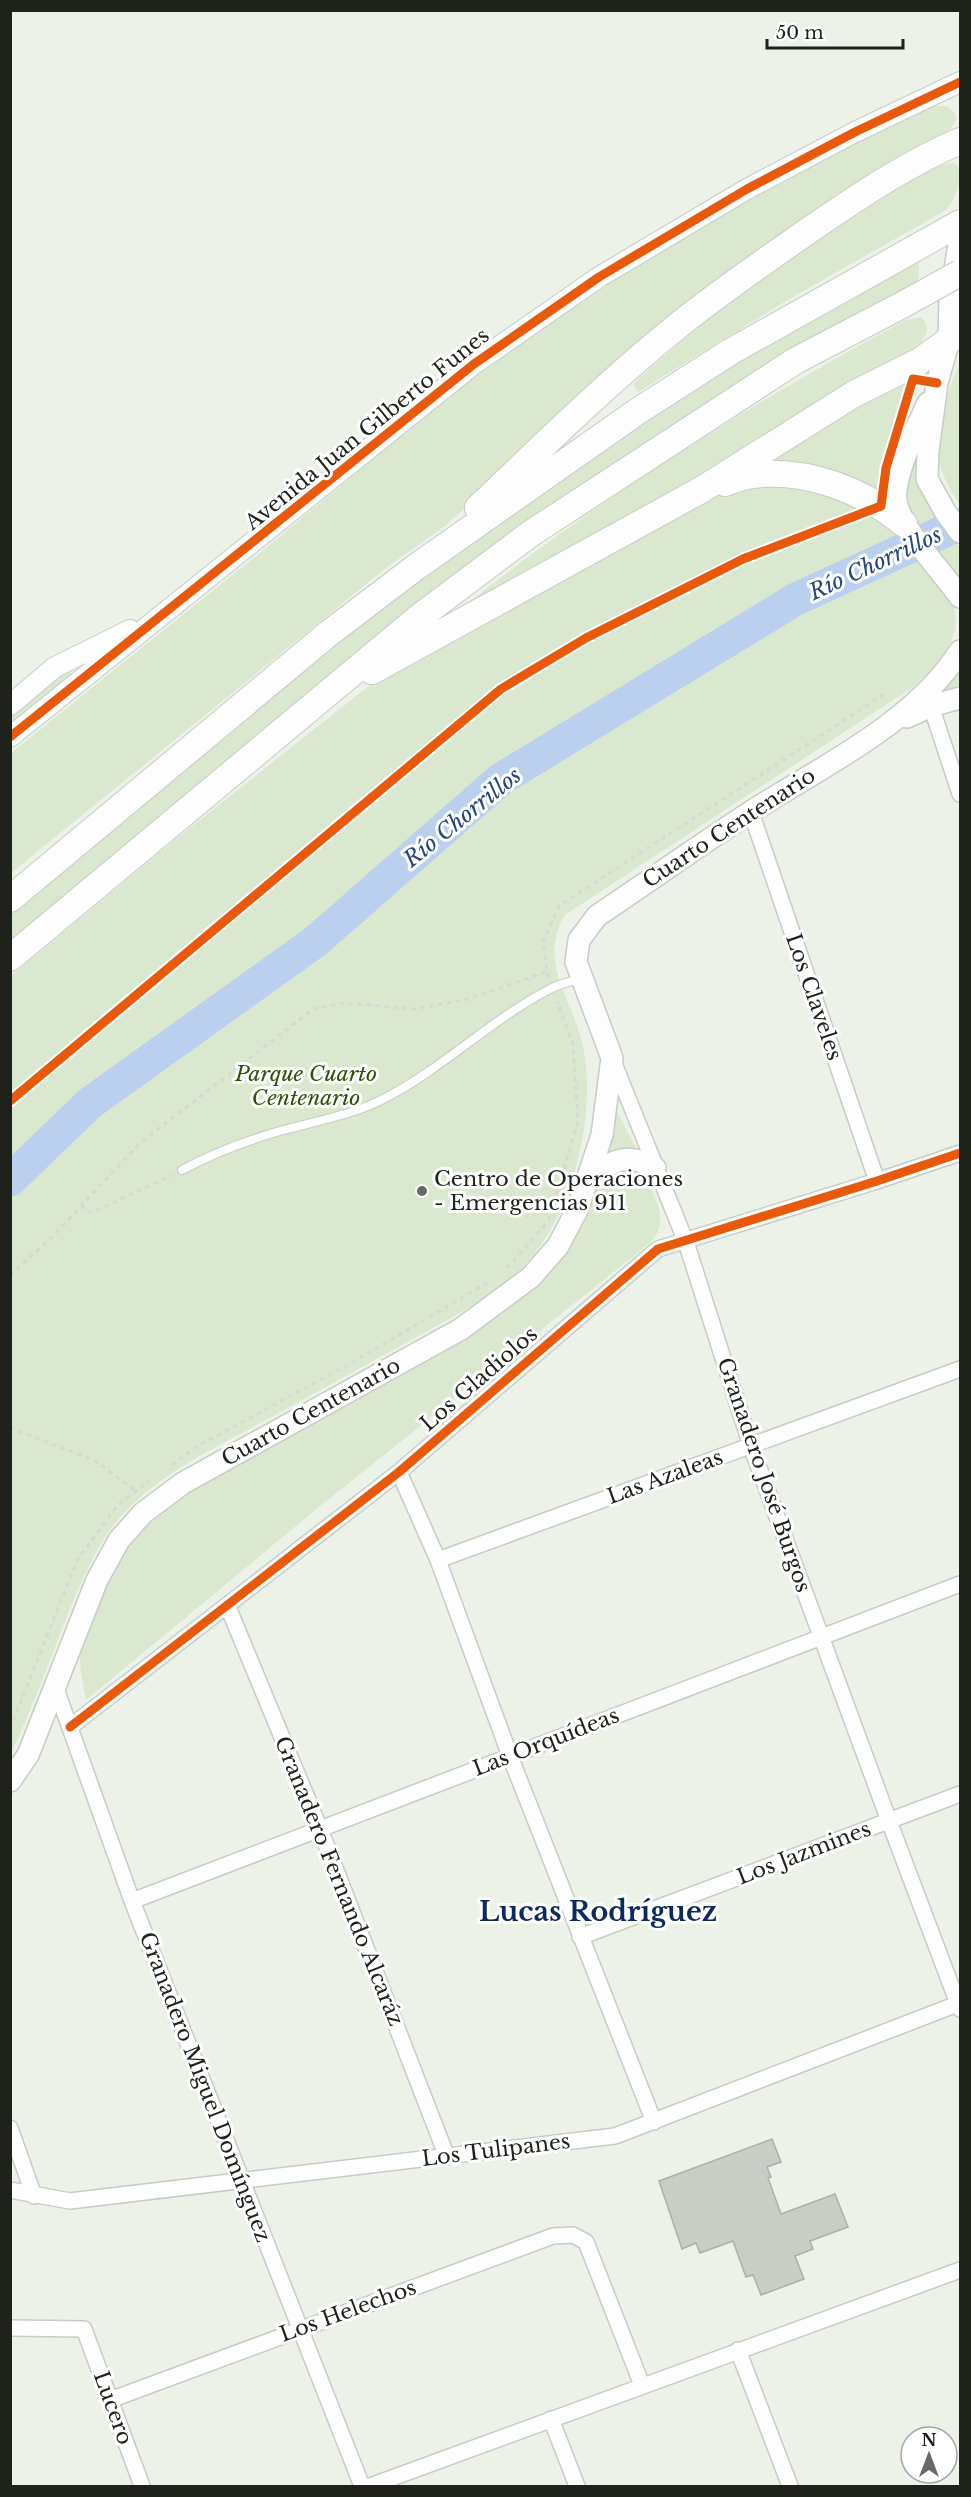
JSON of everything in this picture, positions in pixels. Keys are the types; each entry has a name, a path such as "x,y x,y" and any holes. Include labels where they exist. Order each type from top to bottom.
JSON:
{"highway":[{"path":"417,567 616,379 680,324 748,272 874,186 930,154 960,141"},
{"path":"10,899 328,634 417,567 638,411 730,352 960,223"},
{"path":"10,958 417,619 530,534 795,361 960,273"},
{"path":"318,702 701,490 854,394 920,361 957,334"},
{"path":"701,490 750,475 797,475 830,483 859,495 881,506 904,524"}],"main road":[{"path":"960,239 951,299 957,334 912,438 900,475 896,499 904,524 960,596"},
{"path":"937,383 928,451 927,479 946,513 960,532"},
{"name":"Cuarto Centenario","path":"579,940 597,916 751,812 929,699 960,651"},
{"name":"Cuarto Centenario","path":"929,699 960,698"},
{"name":"Granadero José Burgos","path":"579,940 576,962 612,1058"},
{"name":"Cuarto Centenario","path":"10,1781 28,1755 97,1580 119,1540 143,1513 183,1483 461,1329 531,1277 558,1246 577,1210 602,1135 612,1058"},
{"path":"585,1184 608,1164 622,1159 636,1159 656,1168"}],"street":[{"name":"Avenida Juan Gilberto Funes","path":"10,737 474,364 599,277 747,189 855,132 960,82"},
{"name":"Avenida Juan Gilberto Funes","path":"10,705 55,667 170,610"},
{"path":"929,699 960,794"},
{"name":"Los Claveles","path":"751,812 877,1181"},
{"name":"Granadero José Burgos","path":"612,1058 686,1242 751,1446 888,1821 960,2006"},
{"name":"Los Gladiolos","path":"70,1727 228,1607 399,1472 658,1249 686,1242 960,1153"},
{"name":"Las Azaleas","path":"438,1560 960,1369"},
{"path":"399,1472 438,1560 510,1756 654,2122"},
{"name":"Las Orquídeas","path":"132,1900 960,1584"},
{"name":"Granadero Fernando Alcaráz","path":"228,1607 320,1829 447,2157"},
{"name":"Granadero Miguel Domínguez","path":"55,1686 132,1900 362,2487"},
{"name":"Los Jazmines","path":"580,1937 960,1794"},
{"name":"Los Tulipanes","path":"10,2190 70,2201 615,2136 960,2006"},
{"path":"10,2128 34,2196"},
{"name":"Los Helechos","path":"110,2400 553,2236 573,2235 586,2242 642,2385"},
{"path":"370,2487 642,2385 960,2270"},
{"name":"Lucero","path":"10,2328 84,2329 142,2487"},
{"path":"738,2350 790,2487"},
{"path":"551,2419 577,2487"}],"lane":[{"path":"182,1170 212,1154 285,1130 339,1116 386,1098 552,988 582,979"}],"path":[{"path":"503,1274 548,1222 578,1122 573,1044 546,972 543,942 559,906 886,693"},
{"path":"10,1276 81,1206 139,1144 314,1009 344,1003 414,1009 468,999 546,972"},
{"path":"81,1206 91,1213 182,1170"},
{"path":"171,1466 196,1447 355,1361 493,1279"},
{"path":"10,1428 94,1460 136,1491"},
{"path":"10,1729 77,1560 118,1504 153,1479"}],"green space":[{"path":"932,106 947,106 955,113 956,120 951,129 894,160 772,241 699,298 446,525 386,568 11,873 11,753 266,548 485,366 624,274 730,211 853,143"},
{"path":"954,163 960,173 959,186 946,210 791,298 638,392 633,384 666,354 770,271 914,178 945,164"},
{"path":"919,258 918,281 758,371 656,435 527,524 11,943 11,913 335,642 585,459 757,346"},
{"path":"921,317 927,328 918,347 820,401 652,504 467,604 571,526 680,452 849,351 906,320"},
{"path":"960,363 960,506 942,473 939,441 942,414"},
{"path":"918,375 919,384 891,471 889,502 759,464 835,414"},
{"path":"916,455 918,477 924,496 960,548 960,581 912,517 908,486"},
{"name":"Parque Cuarto Centenario","path":"780,482 840,497 897,531 951,600 955,613 955,626 953,638 947,649 932,669 913,687 565,915 557,932 554,948 555,964 582,1042 587,1094 585,1121 573,1177 552,1228 526,1263 485,1297 401,1346 204,1454 170,1474 139,1498 104,1538 88,1567 11,1753 11,976 172,842 384,674 581,571 713,496 727,490"},
{"path":"960,664 960,687 933,695"},
{"path":"68,669 72,674 11,726 11,717"},
{"path":"614,1106 636,1148 624,1150 602,1161"},
{"path":"640,1169 645,1175 659,1210 659,1227 650,1243 325,1502 86,1700 81,1672 82,1647 109,1578 132,1540 142,1529 175,1500 194,1487 405,1373 459,1341 510,1306 543,1278 570,1246 605,1176 611,1170"}],"building":[{"path":"772,2139 781,2162 767,2167 771,2177 768,2178 781,2214 835,2194 848,2227 810,2241 813,2249 795,2256 804,2279 761,2295 753,2275 746,2277 733,2241 700,2253 696,2243 682,2249 659,2181"}],"waterway":[{"name":"Río Chorrillos","path":"10,1180 90,1103 316,941 501,779 796,599 960,524"}],"cycle path":[{"path":"10,737 474,364 599,277 747,189 855,132 960,82"},
{"path":"10,1101 501,689 586,638 743,559 881,506 886,468 913,379 937,383"},
{"path":"70,1727 399,1472 658,1249 960,1153"}],"place":[{"name":"Centro de Operaciones - Emergencias 911","path":"422,1191"}],"district":[{"name":"Lucas Rodríguez","path":"598,1912"}]}
